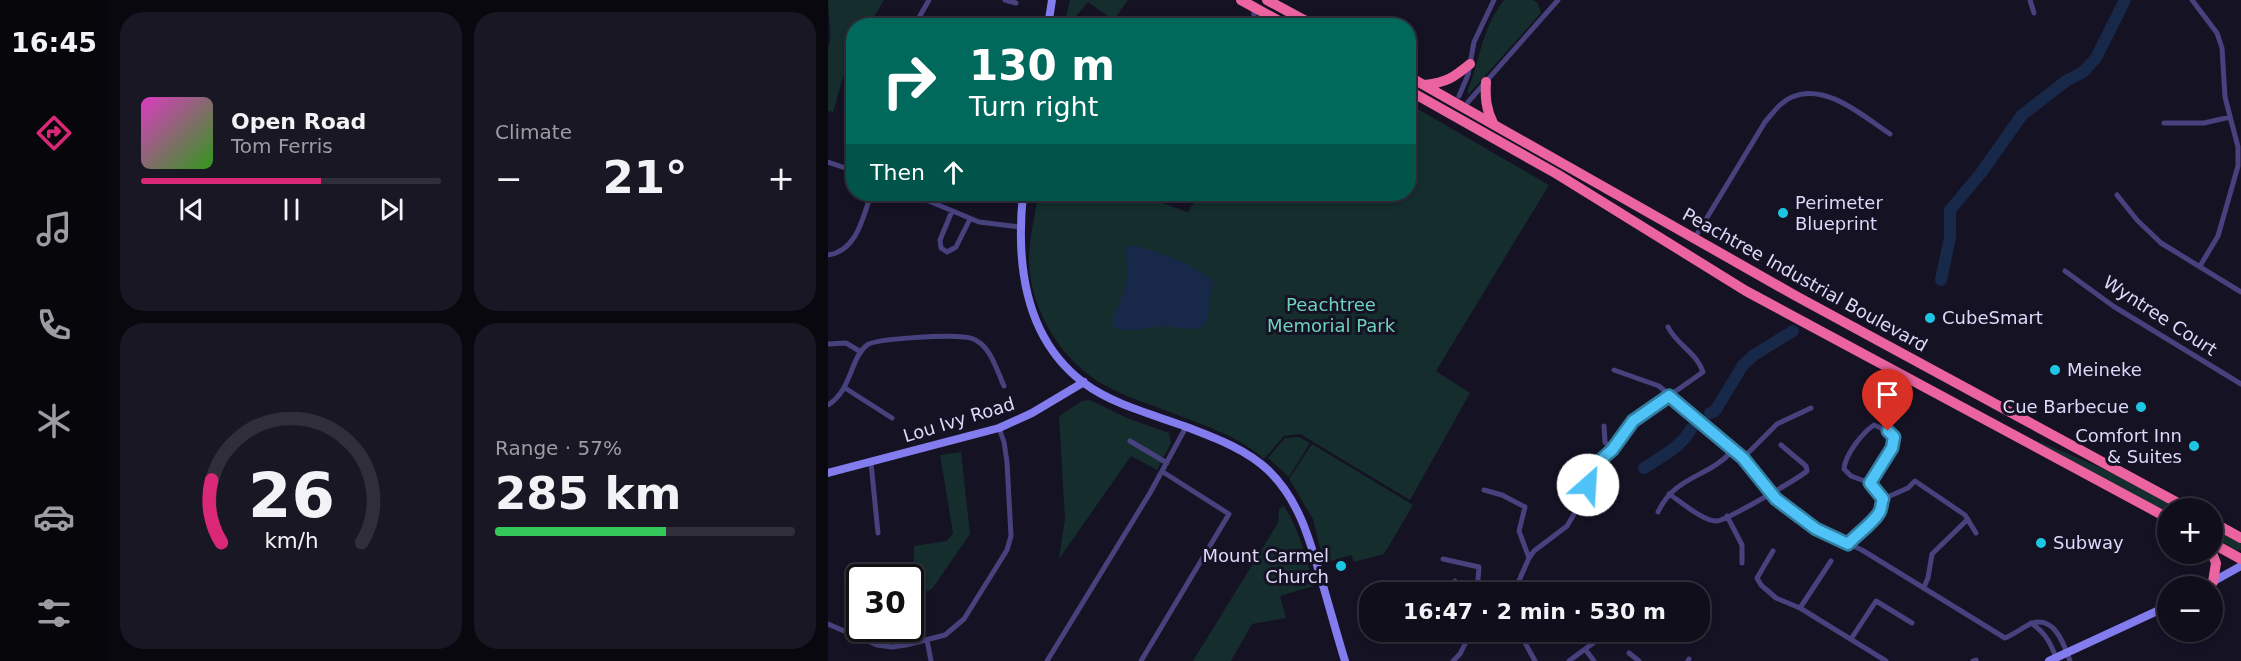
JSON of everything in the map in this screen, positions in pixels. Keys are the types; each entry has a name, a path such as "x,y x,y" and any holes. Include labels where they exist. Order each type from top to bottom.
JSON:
{"highway":[{"path":"1241,0 1266,18"},
{"path":"1267,0 1300,18"},
{"path":"1425,85 1450,80 1470,64"},
{"name":"Peachtree Industrial Boulevard","path":"1416,80 1694,239 2169,498"},
{"path":"1486,81 1485,98 1493,123"},
{"name":"Peachtree Industrial Boulevard","path":"1416,95 1557,174 1746,291 2157,512"},
{"path":"2223,528 2241,538"},
{"path":"2223,549 2241,559"}],"street":[{"path":"919,18 929,0"},
{"path":"1005,0 1016,3"},
{"path":"1049,18 1052,0"},
{"path":"1459,96 1468,75 1474,42 1494,0"},
{"path":"1468,102 1558,0"},
{"path":"2030,0 2034,13"},
{"path":"2192,0 2217,33 2222,48 2225,96 2238,147 2238,166 2218,236 2200,266"},
{"path":"1254,7 1254,18"},
{"path":"1694,239 1765,122 1779,105 1794,96 1814,94 1830,97 1890,134"},
{"path":"2164,123 2204,123 2230,117"},
{"path":"828,162 846,168"},
{"path":"2116,195 2161,243 2241,292"},
{"path":"828,255 835,254 848,246 856,235 868,201"},
{"path":"928,201 979,222 1020,227"},
{"path":"1022,201 1020,227 1022,274 1036,323 1048,343 1064,364 1084,382 1105,395 1216,439 1248,455 1266,468 1283,486 1308,532 1345,661"},
{"path":"952,211 940,240 941,248 947,252 952,251 970,219"},
{"name":"Wyntree Court","path":"2065,271 2114,306 2241,384"},
{"path":"1588,485 1594,466 1612,450 1633,421 1703,372 1695,358 1673,337 1668,327"},
{"path":"828,405 845,388 861,352 867,345 874,342 954,336 970,338 978,341 986,349 1004,386"},
{"path":"828,344 846,344 861,352"},
{"path":"1614,370 1659,386 1743,458 1771,493 1816,529 1848,544 1924,587 2005,638 2031,623 2043,621 2051,625 2069,657"},
{"name":"Lou Ivy Road","path":"828,473 999,428 1032,413 1084,382"},
{"path":"845,388 892,418"},
{"path":"1743,458 1777,424 1811,408"},
{"path":"1848,544 1881,511 1883,499 1870,483 1851,476 1844,470 1845,462 1868,429 1874,425 1888,431 1894,437 1892,448 1870,483"},
{"path":"1604,426 1605,442 1612,450"},
{"path":"1047,661 1163,472 1186,427"},
{"path":"828,624 876,645 906,645 945,634 964,619 1007,550 1011,536 1004,442 999,428"},
{"path":"1130,441 1167,463"},
{"path":"1669,494 1706,518 1718,521 1807,471 1806,466 1781,445"},
{"path":"1658,512 1669,494 1679,484 1718,465 1733,450"},
{"path":"871,463 878,533"},
{"path":"1141,661 1229,514 1163,472"},
{"path":"1883,499 1908,488 1915,481 1965,515 1976,533"},
{"path":"1484,490 1502,495 1526,507 1520,531 1529,558"},
{"path":"1518,582 1534,551 1567,526 1582,499"},
{"path":"1727,516 1742,545 1742,563"},
{"path":"1924,587 1932,554 1968,519"},
{"path":"1773,551 1757,578 1761,585 1776,598 1800,609 1886,661"},
{"path":"1443,559 1479,567 1478,582"},
{"path":"1800,609 1831,561"},
{"path":"2223,576 2241,566"},
{"path":"1851,639 1876,601 1912,623"},
{"path":"2031,623 2049,639 2055,660 2069,657 2157,612"},
{"path":"927,640 931,661"},
{"path":"1524,642 1534,661"},
{"path":"1569,661 1594,642"},
{"path":"1453,661 1466,643"},
{"path":"1585,648 1594,661"},
{"path":"1629,653 1639,661"}],"green space":[{"path":"828,0 884,0 873,18 846,18 846,68 833,112 828,111 830,32"},
{"path":"1070,0 1128,0 1115,18 1111,18 1088,2 1074,18 1066,18"},
{"path":"1504,0 1533,0 1538,3 1541,13 1468,95 1490,22"},
{"name":"Peachtree Memorial Park","path":"1416,108 1549,185 1436,371 1470,393 1410,500 1300,434 1284,436 1264,459 1245,445 1224,434 1108,387 1077,365 1064,351 1043,317 1031,280 1029,253 1037,201 1160,201 1188,212 1195,201 1416,201"},
{"path":"1090,400 1127,418 1169,433 1171,443 1157,470 1131,456 1059,559 1065,519 1059,416 1082,401"},
{"path":"1299,437 1310,443 1289,477 1268,458 1285,438"},
{"path":"2035,440 2111,472 2159,498 2157,498 2157,508 2034,444"},
{"path":"1312,444 1413,505 1384,554 1354,562 1351,555 1324,563 1313,519 1289,479"},
{"path":"961,452 970,534 932,589 924,592 924,564 914,564 914,546 947,541 953,533 940,455"},
{"path":"1284,506 1298,535 1314,586 1280,596 1286,618 1252,624 1231,661 1193,661 1278,523 1279,509"},
{"path":"2223,533 2241,543 2241,550 2236,550 2223,543"}],"water":[{"path":"1131,245 1173,258 1211,279 1213,283 1206,325 1196,329 1163,326 1132,330 1114,328 1111,321 1121,301 1128,274 1125,247"}],"waterway":[{"path":"1941,280 1950,237 1950,210 1981,173 2022,115 2066,81 2083,72 2096,58 2125,0"},
{"path":"1710,413 1715,411 1743,365 1754,355 1793,331"},
{"path":"1644,468 1664,456 1691,429"}],"place":[{"name":"Perimeter Blueprint","path":"1783,213"},
{"name":"CubeSmart","path":"1930,318"},
{"name":"Meineke","path":"2055,370"},
{"name":"Cue Barbecue","path":"2141,407"},
{"name":"Comfort Inn & Suites","path":"2194,446"},
{"name":"Subway","path":"2041,543"},
{"name":"Mount Carmel Church","path":"1341,566"}],"route":[{"path":"1588,485 1594,466 1612,450 1633,421 1669,396 1743,458 1776,499 1816,529 1848,544 1881,511 1883,499 1870,481 1892,448 1894,437 1888,431"}]}
